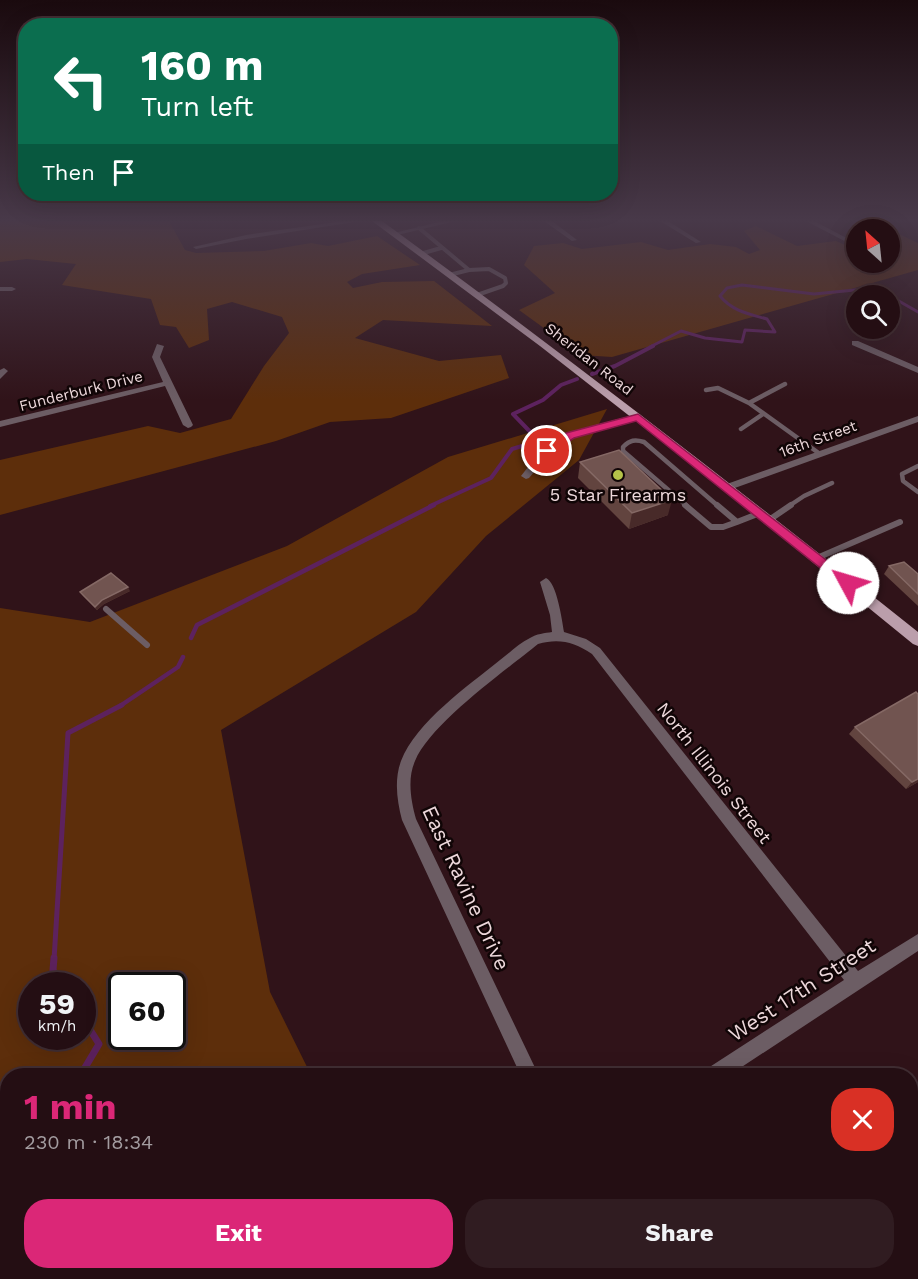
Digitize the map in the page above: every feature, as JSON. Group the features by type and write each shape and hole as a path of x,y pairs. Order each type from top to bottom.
{"main road":[{"name":"Sheridan Road","path":"457,281 638,417 915,634"}],"street":[{"path":"0,289 12,289"},
{"path":"855,344 918,370"},
{"path":"160,346 156,357 188,425"},
{"name":"Funderburk Drive","path":"0,424 168,383"},
{"path":"526,476 547,451 570,436 638,417"},
{"name":"16th Street","path":"728,487 918,419"},
{"path":"546,582 556,615 558,635"},
{"name":"East Ravine Drive","path":"526,1068 409,820 404,799 404,778 408,759 428,729 534,640 558,635"},
{"name":"North Illinois Street","path":"558,635 583,641 596,651 856,982"},
{"name":"West 17th Street","path":"723,1068 918,942"}],"lane":[{"path":"477,295 503,286 506,281"},
{"path":"749,403 785,384"},
{"path":"706,390 718,388 749,403 820,454"},
{"path":"741,429 763,414"},
{"path":"737,522 644,442 628,442 622,447 623,451 711,527 723,527 764,516 832,483"},
{"path":"918,466 902,474 903,481 918,492"},
{"path":"817,558 900,522"},
{"path":"106,609 147,645"}],"shaded area":[{"path":"65,281 349,281 347,282 353,288 382,282 434,281 492,326 383,320 355,338 439,361 501,355 509,378 391,418 330,422 276,441 0,515 0,460 148,426 180,433 231,419 264,366 289,333 282,317 232,302 207,309 209,340 189,348 176,327 160,325 151,299 62,285"},
{"path":"541,281 880,281 865,285 846,285 846,290 612,357 581,355 519,310 555,293"},
{"path":"607,409 579,460 486,536 416,612 221,730 270,992 308,1068 0,1068 0,608 90,622 287,546 448,457"}],"building":[{"path":"619,450 672,500 632,513 580,462"},
{"path":"904,562 918,574 918,594 889,566"},
{"path":"111,573 128,587 102,600 95,607 80,592"},
{"path":"916,692 918,694 918,779 912,782 855,727"}],"waterway":[{"path":"650,347 681,331 705,338 742,342 745,330 775,332 767,319 741,311 725,301 720,296 727,288 742,285 814,294 846,291"},
{"path":"900,302 918,312"},
{"path":"592,374 615,366 653,346"},
{"path":"430,506 491,478 512,449 539,441 513,414 543,400 561,385 577,379"},
{"path":"191,638 197,625 434,505"},
{"path":"120,706 178,667 183,657"},
{"path":"54,960 68,733 122,705"},
{"path":"54,958 54,972"},
{"path":"96,1039 99,1044 96,1049"},
{"path":"85,1068 95,1050"}],"place":[{"name":"5 Star Firearms","path":"618,475"}],"route":[{"path":"547,451 557,442 570,436 638,417 848,583"}]}
